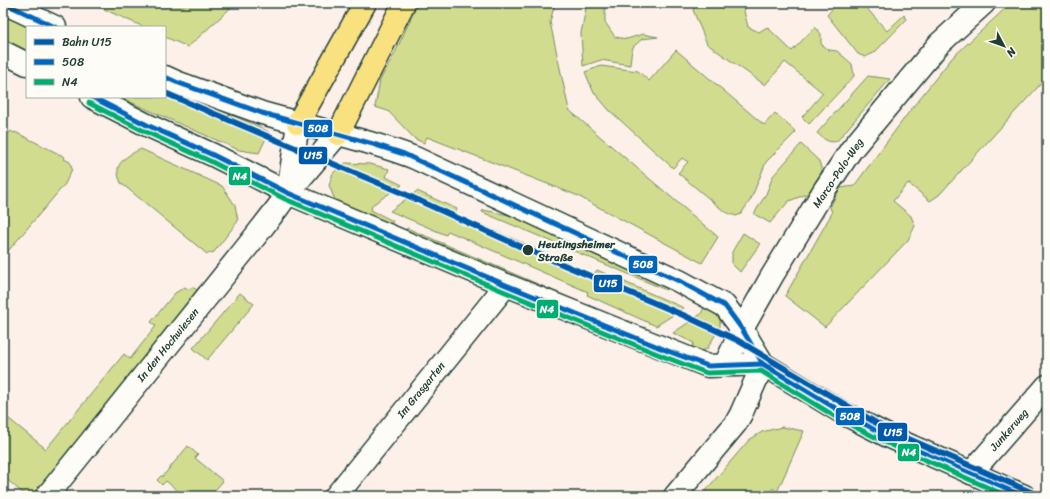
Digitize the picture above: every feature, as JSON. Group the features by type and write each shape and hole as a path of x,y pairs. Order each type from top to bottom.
{"highway":[{"path":"298,123 365,3"},
{"path":"338,134 404,3"}],"street":[{"path":"4,3 53,26"},
{"name":"Marco-Polo-Weg","path":"725,366 742,329 772,276 825,189 851,150 939,44 984,3"},
{"path":"3,52 26,64"},
{"path":"166,77 262,113 379,146 415,158 679,282 725,306 742,329 763,364 845,414 888,436 1024,496"},
{"path":"94,98 288,192 506,285 708,366 763,364"},
{"path":"288,192 298,123"},
{"name":"In den Hochwiesen","path":"47,496 222,278 279,206 288,192 338,134"},
{"name":"Im Grasgarten","path":"336,496 506,285"},
{"path":"675,496 736,423 763,364"},
{"name":"Junkerweg","path":"971,473 1047,386"}],"green space":[{"path":"90,3 236,3 188,47 166,37 166,26 142,26"},
{"path":"418,3 555,3 550,22 569,110 718,237 702,263 576,195 427,137 424,143 415,139 388,111 375,107 380,80 394,55"},
{"path":"587,3 610,3 605,8 605,22 615,37 627,39 643,34 658,37 642,39 633,47 630,65 601,60 583,66 581,33"},
{"path":"697,3 747,3 744,11 748,27 759,32 767,27 792,51 815,27 821,34 821,44 829,50 837,51 852,64 854,76 809,124 802,117 823,93 785,62 765,85 707,44 693,10"},
{"path":"838,3 862,3 887,31 904,15 906,20 874,53 865,57 858,54 827,15"},
{"path":"1011,3 1047,3 1047,77 939,195 930,201 908,183 893,201 911,216 915,226 908,240 825,327 785,296 832,213 830,207 840,188 854,186 912,108 952,58"},
{"path":"3,12 28,26 26,26 26,54 3,42"},
{"path":"676,50 764,125 775,113 796,132 766,162 751,199 741,214 736,216 725,212 678,173 688,162 682,158 673,168 609,110 593,91 585,72 601,66 638,71 649,81"},
{"path":"868,76 890,79 837,141 831,142 824,139 817,133"},
{"path":"166,88 269,132 259,153 239,150 121,98 166,98"},
{"path":"11,131 65,157 64,159 70,162 72,169 65,184 3,257 3,140"},
{"path":"801,144 819,161 822,171 807,194 789,201 770,223 754,214 766,194 773,176"},
{"path":"141,149 222,186 235,205 238,221 214,252 207,254 121,183 118,174 119,165 125,158"},
{"path":"345,163 370,164 389,169 386,177 402,185 372,205 371,210 393,221 388,229 346,208 334,198 329,185 333,173"},
{"path":"417,191 457,209 455,213 594,274 597,270 684,308 656,326 587,295 588,292 448,231 446,235 390,211"},
{"path":"483,210 525,218 668,286 666,290 482,212"},
{"path":"407,228 638,327 404,235"},
{"path":"743,233 760,244 740,272 732,264 732,252"},
{"path":"185,287 189,290 192,287 197,290 199,287 205,291 38,496 26,496 3,476 3,414 46,449 124,354 130,359 156,326 151,322 175,293"},
{"path":"240,293 254,304 207,360 193,348"},
{"path":"705,305 711,308 720,317 720,327 707,349 699,352 690,350 694,343 673,333 701,314"},
{"path":"782,427 804,431 777,492 773,488 767,496 701,496 749,440 762,432"},
{"path":"188,446 198,455 195,458 223,481 210,496 184,496 166,481 162,485 157,480 163,476"}],"rail line":[{"name":"U15","path":"166,93 400,192 526,249 683,315 737,340 888,430 1040,496"}],"transit line":[{"name":"508","path":"4,3 53,26"},
{"name":"508","path":"166,77 262,113 404,154 679,281 725,306 742,329 763,364 845,414 888,436 1024,496"},
{"name":"508","path":"94,98 288,193 506,285 668,351 708,366 763,364"},
{"name":"N4","path":"89,103 285,199 503,291 665,357 707,373 761,371 841,420 885,442 1007,496"}],"place":[{"name":"Heutingsheimer Straße","path":"528,250"}]}
